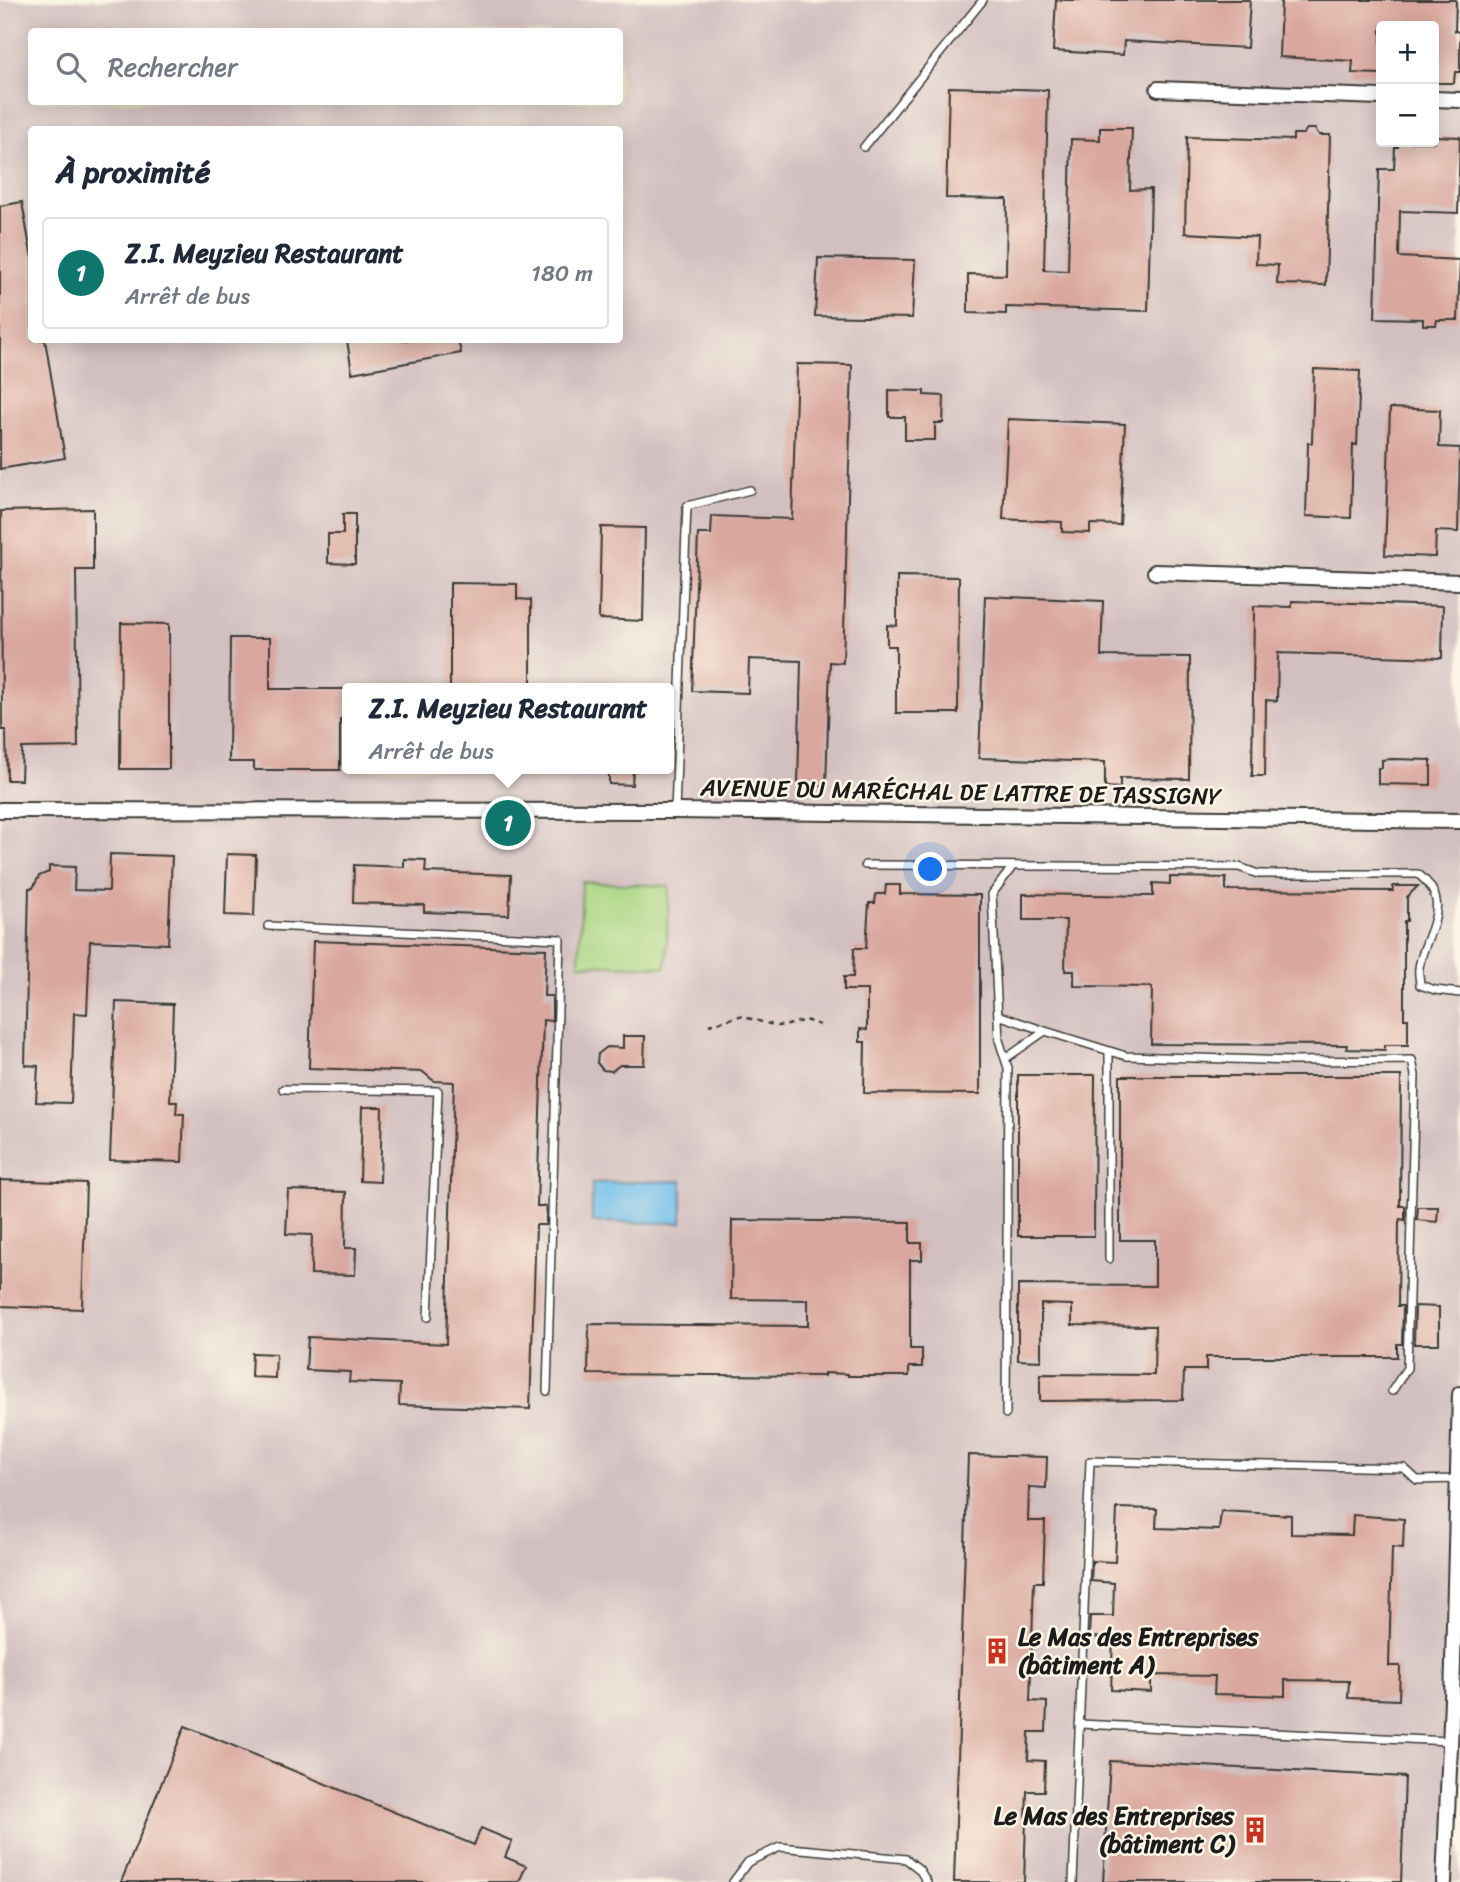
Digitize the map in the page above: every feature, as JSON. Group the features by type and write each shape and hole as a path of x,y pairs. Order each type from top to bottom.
{"street":[{"path":"1158,89 1376,97"},
{"path":"1439,99 1460,100"},
{"path":"1155,572 1460,582"},
{"name":"AVENUE DU MARÉCHAL DE LATTRE DE TASSIGNY","path":"0,810 675,811 1460,821"},
{"path":"1444,1882 1460,1394"}],"lane":[{"path":"864,147 983,0"},
{"path":"675,811 687,506 750,490"},
{"path":"865,865 1240,867 1258,874 1418,874 1429,882 1434,897 1436,920 1419,968 1420,985 1460,993"},
{"path":"1006,1413 1008,1068 999,1040 992,894 1013,866"},
{"path":"268,926 560,939 547,1391"},
{"path":"998,1015 1126,1056 1293,1061 1412,1060 1415,1075 1407,1368 1392,1391"},
{"path":"1005,1059 1045,1031"},
{"path":"1108,1259 1109,1051"},
{"path":"283,1089 438,1091 428,1317"},
{"path":"1073,1882 1090,1461 1405,1468 1417,1480 1458,1479"},
{"path":"1079,1724 1450,1741"},
{"path":"733,1882 748,1862 780,1847 906,1859 919,1869 927,1882"}],"path":[{"path":"709,1025 740,1016 777,1026 805,1020 823,1027"}],"shaded area":[{"path":"0,0 1460,0 1460,1882 0,1882"}],"green space":[{"path":"582,882 669,886 666,967 579,964"}],"water":[{"path":"682,1181 682,1223 592,1222 592,1183"}],"building":[{"path":"1056,0 1250,0 1247,48 1124,41 1123,55 1053,51"},
{"path":"1281,0 1456,0 1455,31 1460,32 1460,72 1455,72 1454,83 1439,83 1439,21 1376,21 1376,74 1352,73 1353,61 1279,57"},
{"path":"949,87 1048,90 1044,270 1068,271 1071,139 1100,140 1100,128 1132,128 1130,190 1151,189 1148,311 1006,307 1006,314 968,313 968,274 1006,275 1007,199 946,198"},
{"path":"1307,129 1315,129 1319,135 1330,135 1326,285 1277,284 1278,265 1256,264 1257,237 1185,233 1187,137 1293,140 1293,134 1303,134"},
{"path":"1439,136 1460,137 1458,213 1400,211 1399,257 1460,260 1458,320 1437,320 1436,325 1423,325 1423,319 1375,318 1379,169 1394,169 1395,147 1439,147"},
{"path":"22,202 28,236 28,343 46,343 65,458 0,469 0,206"},
{"path":"818,258 915,260 912,318 815,316"},
{"path":"347,343 459,343 461,353 352,373"},
{"path":"797,364 852,365 843,663 830,662 826,786 798,785 801,661 749,659 748,693 692,691 698,534 711,534 712,516 792,519"},
{"path":"1314,369 1360,371 1357,445 1353,444 1351,518 1306,516"},
{"path":"889,390 924,391 924,395 944,396 943,423 935,423 935,440 905,440 905,417 889,417"},
{"path":"1390,408 1440,410 1439,447 1460,448 1458,532 1436,531 1435,557 1385,555"},
{"path":"1008,419 1125,424 1120,525 1090,524 1090,533 1062,532 1062,522 1003,519"},
{"path":"93,509 93,570 76,570 78,747 22,748 21,780 7,780 6,730 2,730 1,511"},
{"path":"343,514 355,514 355,564 328,563 328,534 343,534"},
{"path":"601,527 645,528 643,621 599,619"},
{"path":"897,576 959,577 958,713 896,713 896,646 887,646 887,625 897,626"},
{"path":"450,583 517,584 517,599 531,600 531,683 450,683"},
{"path":"985,596 1103,601 1101,656 1190,657 1189,779 1120,778 1120,788 1105,787 1105,762 979,758"},
{"path":"1292,601 1443,606 1442,658 1278,653 1277,701 1266,700 1265,776 1252,776 1254,606 1292,607"},
{"path":"121,623 169,624 169,769 120,769"},
{"path":"230,638 270,638 270,689 342,689 340,770 254,770 254,762 229,762"},
{"path":"1382,760 1431,760 1431,785 1378,784 1378,768 1382,768"},
{"path":"609,774 633,774 632,785 609,784"},
{"path":"110,854 172,856 168,944 90,941 87,1014 74,1013 71,1103 36,1102 38,1066 25,1065 29,888 33,888 39,876 49,872 49,866 75,867 74,890 109,891"},
{"path":"227,854 256,855 254,916 225,915"},
{"path":"404,859 426,860 425,872 511,875 509,915 424,912 424,905 353,903 354,865 404,867"},
{"path":"1170,877 1226,878 1226,890 1393,891 1393,886 1418,886 1407,897 1407,921 1404,921 1404,1019 1408,1019 1408,1045 1385,1045 1385,1050 1346,1049 1347,1045 1151,1044 1152,987 1074,986 1074,971 1065,971 1066,920 1023,920 1023,894 1153,896 1153,883 1170,884"},
{"path":"886,885 900,885 900,894 980,895 980,1094 864,1093 865,1042 860,1042 860,1029 867,1030 867,990 844,990 844,977 853,977 854,948 866,948 869,903 875,903 876,894 885,894"},
{"path":"313,941 546,949 544,996 552,996 552,1021 543,1020 537,1206 546,1206 546,1225 536,1225 530,1409 399,1405 400,1384 349,1382 350,1372 306,1370 308,1337 446,1344 454,1082 434,1081 423,1072 309,1068"},
{"path":"116,1002 173,1004 170,1102 177,1102 176,1114 184,1114 182,1162 110,1160"},
{"path":"623,1036 645,1036 644,1065 620,1065 612,1071 603,1070 597,1063 598,1054 607,1047 623,1048"},
{"path":"1018,1075 1095,1075 1094,1236 1018,1236"},
{"path":"1120,1076 1401,1076 1400,1206 1405,1206 1405,1220 1400,1219 1399,1223 1398,1306 1403,1306 1402,1344 1397,1344 1397,1357 1206,1357 1206,1370 1184,1370 1183,1400 1040,1401 1040,1374 1154,1375 1155,1326 1072,1325 1072,1305 1041,1304 1041,1361 1018,1360 1018,1285 1155,1286 1155,1240 1120,1240"},
{"path":"362,1107 382,1107 380,1182 360,1181"},
{"path":"0,1180 86,1183 82,1309 0,1306"},
{"path":"288,1190 346,1192 345,1248 356,1248 355,1275 311,1274 312,1235 286,1234"},
{"path":"1418,1207 1438,1207 1437,1222 1417,1220"},
{"path":"732,1220 910,1222 910,1243 922,1243 922,1260 910,1260 910,1349 922,1349 922,1367 909,1367 909,1376 848,1376 824,1373 824,1376 588,1374 589,1324 808,1326 808,1300 731,1299"},
{"path":"1415,1306 1439,1307 1439,1344 1414,1344"},
{"path":"252,1353 276,1354 275,1378 251,1377"},
{"name":"Le Mas des Entreprises (bâtiment A)","path":"968,1455 1047,1457 1046,1488 1029,1487 1028,1521 1045,1521 1043,1582 1034,1582 1030,1701 1047,1702 1046,1732 1029,1732 1028,1760 1045,1761 1044,1791 1027,1791 1024,1882 954,1882"},
{"path":"1117,1508 1157,1509 1156,1528 1219,1530 1221,1511 1291,1515 1291,1534 1352,1535 1353,1515 1404,1519 1403,1548 1392,1547 1389,1666 1400,1666 1399,1700 1348,1698 1349,1681 1285,1680 1285,1696 1214,1694 1215,1676 1151,1675 1151,1692 1111,1690 1113,1638 1089,1637 1090,1616 1113,1616 1114,1583 1091,1581 1092,1561 1115,1562"},
{"path":"185,1726 474,1845 481,1828 512,1841 505,1857 526,1866 519,1882 121,1882"},
{"name":"Le Mas des Entreprises (bâtiment C)","path":"1110,1761 1405,1777 1401,1882 1103,1882"}],"place":[{"name":"Z.I. Meyzieu Restaurant","path":"508,823"},
{"name":"Le Mas des Entreprises (bâtiment A)","path":"997,1651"},
{"name":"Le Mas des Entreprises (bâtiment C)","path":"1255,1830"}]}
